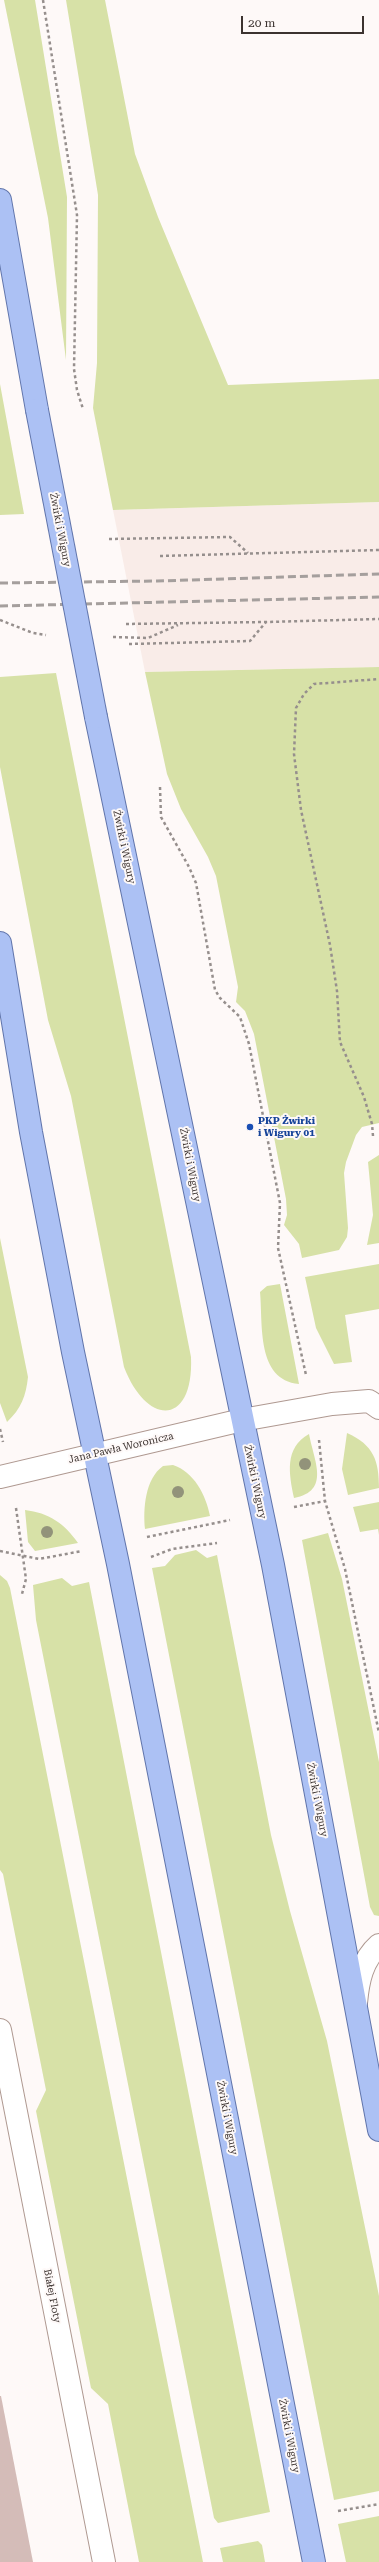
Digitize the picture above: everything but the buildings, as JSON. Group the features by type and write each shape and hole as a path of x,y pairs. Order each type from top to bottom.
{"main road":[{"name":"Żwirki i Wigury","path":"0,200 37,410 96,717 177,1095 242,1420 273,1565 379,2130"},
{"name":"Żwirki i Wigury","path":"0,943 32,1139 314,2562"}],"street":[{"name":"Jana Pawła Woronicza","path":"0,1477 242,1420 313,1407 369,1401 379,1408"},
{"path":"355,2008 358,1983 366,1960 379,1945"},
{"name":"Białej Floty","path":"0,2030 104,2562"}],"path":[{"path":"43,0 77,215 74,370 77,390 83,409"},
{"path":"109,539 230,537 249,553"},
{"path":"160,556 379,550"},
{"path":"126,624 154,623 178,625 379,619"},
{"path":"129,644 250,640 266,622"},
{"path":"373,1136 372,1124 364,1097 340,1042 337,991 330,945 301,810 294,754 296,708 304,694 314,684 379,679"},
{"path":"160,787 161,817 189,867 196,883 215,990 220,998 240,1017 249,1044 280,1203 278,1248 306,1377"},
{"path":"319,1437 325,1501 345,1569 379,1733"},
{"path":"292,1508 325,1501"},
{"path":"17,1510 26,1579 22,1594"},
{"path":"146,1538 212,1523"},
{"path":"149,1558 172,1549 217,1543"},
{"path":"0,1551 39,1558 86,1551"},
{"path":"336,2512 379,2504"}],"shaded area":[{"path":"379,502 379,667 145,672 113,510"}],"green space":[{"path":"4,0 35,0 67,197 66,360 48,218"},
{"path":"66,0 105,0 135,154 158,217 228,385 379,379 379,502 113,510 93,408 97,363 98,195"},
{"path":"0,384 24,514 0,515"},
{"path":"379,667 379,1123 362,1127 356,1135 346,1162 344,1173 348,1228 347,1237 339,1250 302,1258 299,1244 284,1225 287,1215 286,1199 254,1034 245,1011 236,1002 238,987 216,876 208,857 181,809 167,774 145,672"},
{"path":"56,673 191,1357 190,1380 185,1396 177,1406 167,1410 156,1408 145,1400 134,1387 124,1367 71,1096 48,1020 0,767 0,677"},
{"path":"379,1155 379,1243 367,1245 373,1215 368,1162"},
{"path":"0,1238 28,1377 22,1402 7,1422 0,1403"},
{"path":"379,1264 379,1309 345,1315 352,1362 334,1364 316,1328 305,1277"},
{"path":"280,1284 299,1384 285,1380 275,1372 269,1362 264,1348 260,1292 267,1286"},
{"path":"347,1433 363,1443 373,1455 378,1470 379,1488 348,1495 342,1469"},
{"path":"309,1434 316,1464 316,1482 313,1489 294,1498 290,1462 295,1447"},
{"path":"173,1465 187,1473 198,1485 202,1492 210,1516 145,1529 144,1513 146,1495 152,1479 163,1466"},
{"path":"379,1502 379,1535 378,1529 360,1532 353,1507"},
{"path":"25,1510 34,1511 49,1516 67,1530 78,1543 35,1551 28,1542"},
{"path":"328,1533 342,1579 379,1762 379,1916 374,1915 370,1907 302,1540"},
{"path":"196,1550 207,1558 217,1555 271,1835 290,1911 327,2041 379,2296 379,2491 334,2500 152,1568 165,1566 175,1555"},
{"path":"0,1575 7,1581 10,1588 203,2562 139,2562 108,2404 91,2388 36,2111 46,2090 3,1874 0,1870"},
{"path":"62,1578 72,1586 89,1582 270,2512 218,2523 214,2518 36,1620 33,1585"},
{"path":"379,2516 379,2562 346,2562 338,2524"},
{"path":"258,2541 262,2545 265,2562 223,2562 220,2548"}],"railway":[{"path":"0,583 157,581 379,574"},
{"path":"0,606 379,597"}],"place":[{"name":"PKP Żwirki i Wigury 01","path":"250,1127"}]}
